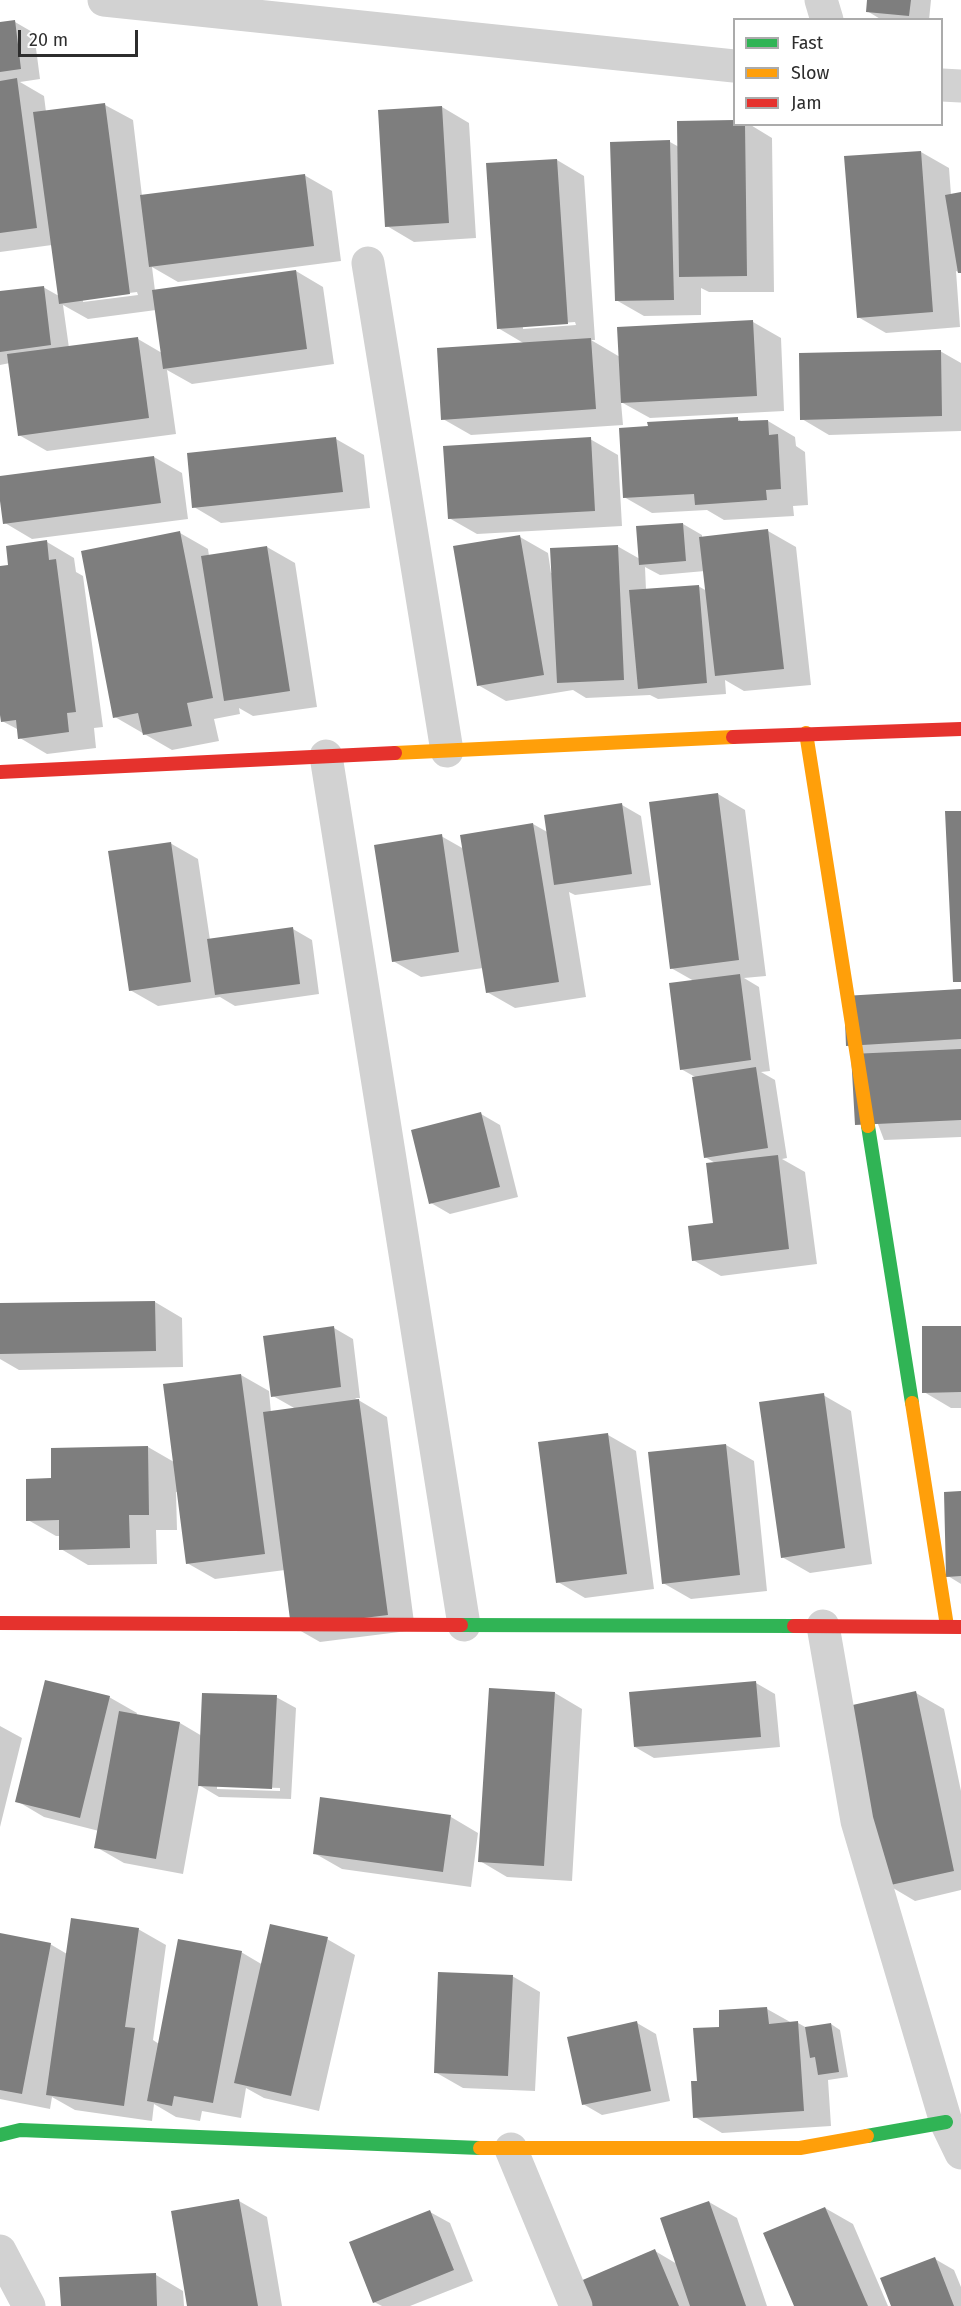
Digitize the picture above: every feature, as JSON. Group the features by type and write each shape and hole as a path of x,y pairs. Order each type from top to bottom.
{"street":[{"path":"821,0 826,18"},
{"path":"121,1 733,66"},
{"path":"943,85 961,86"},
{"path":"368,263 447,751"},
{"path":"0,772 806,733 961,729"},
{"path":"0,1623 954,1626 806,733"},
{"path":"326,756 464,1624"},
{"path":"823,1626 857,1821 946,2122 961,2153"},
{"path":"0,2134 20,2130 511,2149 800,2148 946,2122"},
{"path":"511,2149 576,2306"},
{"path":"0,2252 29,2306"}],"building":[{"path":"867,0 911,0 909,16 866,12"},
{"path":"15,20 21,69 0,72 0,22"},
{"path":"17,78 37,228 0,233 0,81"},
{"path":"105,103 130,294 59,304 33,112"},
{"path":"442,106 449,223 385,227 378,110"},
{"path":"733,120 733,126 745,126 747,276 679,277 677,121"},
{"path":"670,140 674,300 615,301 610,142"},
{"path":"921,151 933,312 857,318 844,156"},
{"path":"557,159 568,324 497,329 486,163"},
{"path":"305,174 314,246 149,267 140,195"},
{"path":"961,192 961,273 958,273 945,195"},
{"path":"296,270 307,349 163,369 152,290"},
{"path":"44,286 51,345 0,352 0,291"},
{"path":"753,320 757,396 621,403 617,327"},
{"path":"138,337 149,418 18,436 7,354"},
{"path":"591,338 596,409 441,420 437,348"},
{"path":"941,350 942,416 800,420 799,353"},
{"path":"738,417 738,421 768,420 769,435 778,434 781,489 766,490 767,500 695,505 694,494 623,498 619,428 648,426 647,422"},
{"path":"336,437 343,492 192,508 187,453"},
{"path":"591,437 595,511 448,519 443,446"},
{"path":"154,456 161,503 3,524 0,476"},
{"path":"683,523 686,561 639,565 636,526"},
{"path":"768,529 784,669 715,676 699,537"},
{"path":"180,531 213,698 187,703 192,726 143,735 138,713 113,718 81,551"},
{"path":"520,535 544,675 477,686 453,546"},
{"path":"47,540 49,560 56,559 76,712 67,713 69,732 18,739 16,720 1,722 0,715 0,566 8,565 6,546"},
{"path":"618,545 624,680 557,683 550,548"},
{"path":"267,546 290,691 224,701 201,556"},
{"path":"699,585 707,683 638,689 629,590"},
{"path":"718,793 739,960 670,969 649,802"},
{"path":"622,803 632,874 554,885 544,815"},
{"path":"945,811 961,811 961,982 953,982"},
{"path":"533,823 559,982 486,993 460,835"},
{"path":"442,834 459,952 392,962 374,845"},
{"path":"171,842 191,982 129,991 108,851"},
{"path":"293,927 300,984 215,995 207,939"},
{"path":"740,974 751,1060 680,1070 669,983"},
{"path":"961,989 961,1039 846,1046 844,996"},
{"path":"961,1049 961,1120 855,1125 851,1054"},
{"path":"756,1067 768,1148 704,1158 692,1077"},
{"path":"481,1112 500,1187 429,1204 411,1130"},
{"path":"778,1155 789,1249 692,1261 688,1226 713,1223 706,1163"},
{"path":"155,1301 156,1351 0,1354 0,1303"},
{"path":"334,1326 341,1387 271,1397 263,1336"},
{"path":"922,1326 961,1326 961,1392 922,1393"},
{"path":"241,1374 265,1554 186,1564 163,1384"},
{"path":"824,1393 845,1548 781,1558 759,1402"},
{"path":"359,1399 388,1615 291,1627 263,1412"},
{"path":"608,1433 627,1574 556,1583 538,1442"},
{"path":"726,1444 740,1575 662,1584 648,1452"},
{"path":"148,1446 149,1515 129,1515 130,1548 59,1550 59,1520 26,1521 26,1479 51,1478 51,1448"},
{"path":"961,1491 961,1576 946,1577 944,1492"},
{"path":"45,1680 110,1696 80,1818 15,1802"},
{"path":"756,1681 761,1737 634,1747 629,1692"},
{"path":"489,1688 555,1692 544,1866 478,1862"},
{"path":"916,1691 954,1871 886,1886 848,1706"},
{"path":"202,1693 277,1695 272,1789 198,1786"},
{"path":"119,1711 180,1722 156,1859 94,1848"},
{"path":"320,1797 451,1815 443,1872 313,1854"},
{"path":"71,1918 139,1928 125,2027 135,2028 124,2106 46,2095"},
{"path":"270,1924 328,1937 291,2096 234,2083"},
{"path":"0,1933 51,1943 22,2094 0,2090"},
{"path":"178,1939 242,1951 213,2103 174,2096 172,2106 147,2101"},
{"path":"438,1972 513,1975 508,2076 434,2073"},
{"path":"767,2007 769,2024 798,2021 804,2111 693,2118 691,2081 697,2081 693,2028 719,2027 719,2010"},
{"path":"637,2021 651,2091 582,2105 567,2037"},
{"path":"831,2023 839,2072 818,2075 815,2057 810,2058 805,2027"},
{"path":"239,2199 258,2306 187,2306 171,2211"},
{"path":"709,2201 746,2306 690,2306 660,2218"},
{"path":"825,2207 868,2306 794,2306 763,2233"},
{"path":"430,2210 454,2270 373,2303 349,2242"},
{"path":"655,2249 679,2306 588,2306 578,2282"},
{"path":"935,2257 954,2306 891,2306 880,2278"},
{"path":"156,2273 157,2306 61,2306 59,2277"}],"traffic: fast":[{"path":"868,1126 912,1403"},
{"path":"461,1625 794,1626"},
{"path":"867,2136 946,2122"},
{"path":"0,2135 20,2130 480,2148"}],"traffic: slow":[{"path":"806,733 868,1126"},
{"path":"395,753 733,737"},
{"path":"912,1403 947,1626"},
{"path":"480,2148 800,2148 867,2136"}],"traffic: jam":[{"path":"733,737 961,729"},
{"path":"0,772 395,753"},
{"path":"0,1623 461,1625"},
{"path":"794,1626 961,1627"}]}
